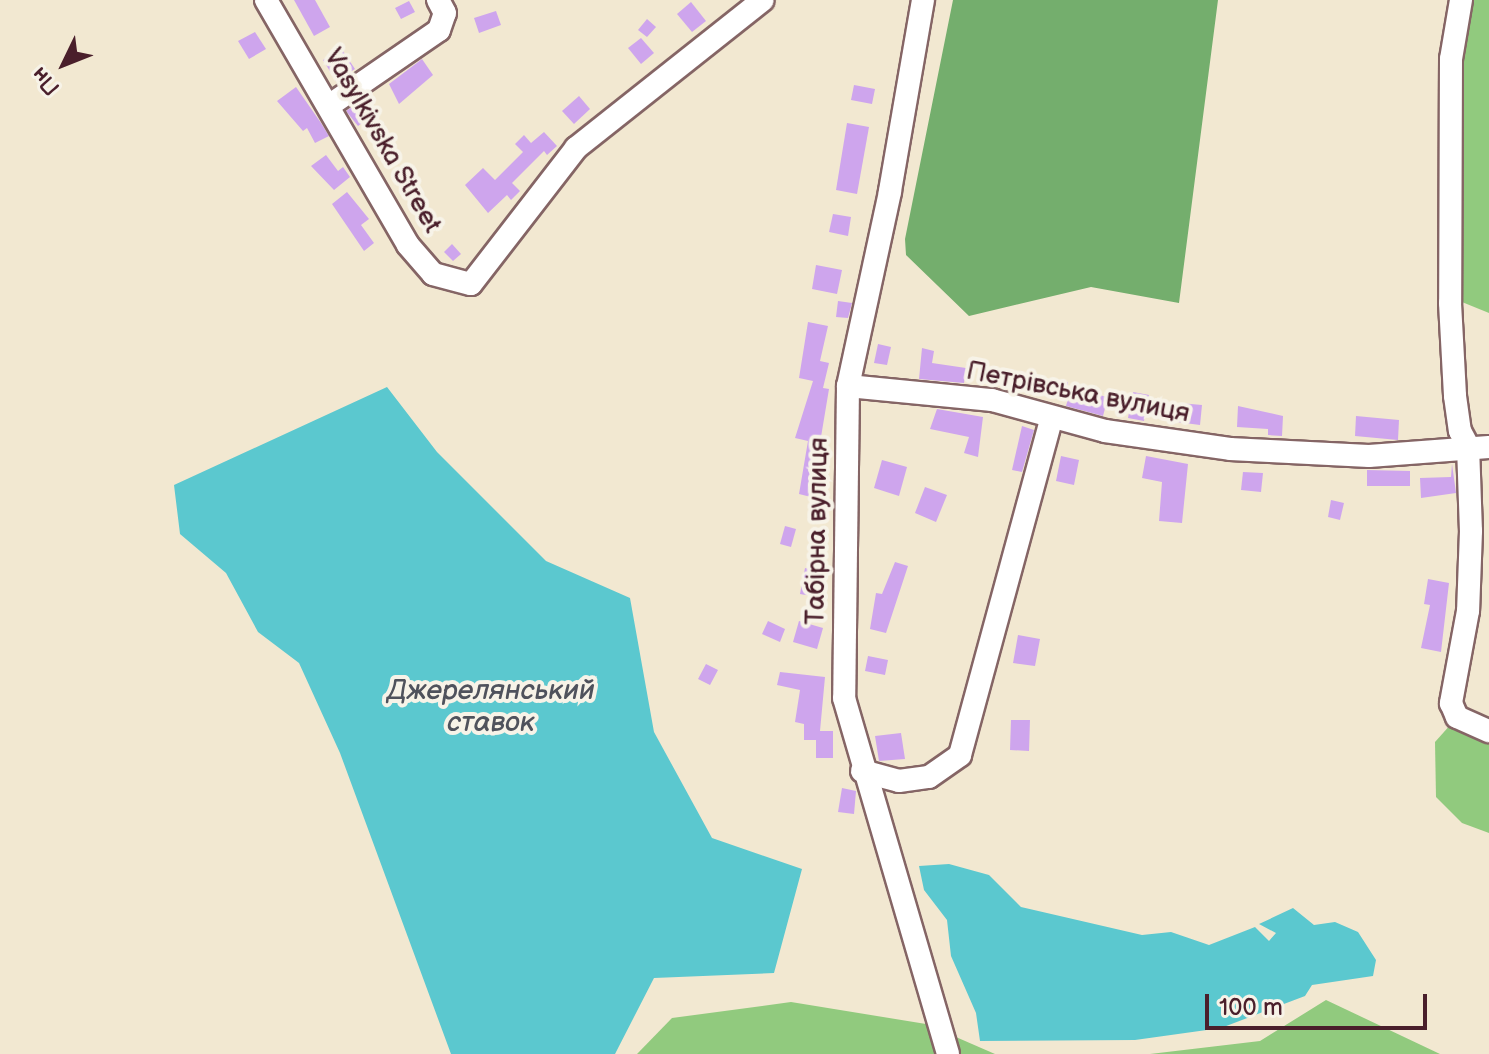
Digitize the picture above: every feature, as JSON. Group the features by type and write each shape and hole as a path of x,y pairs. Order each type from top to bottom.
{"street":[{"name":"Vasylkivska Street","path":"266,0 330,105 408,245 433,274 471,284 576,148 763,0"},
{"path":"330,105 439,30 445,13 438,0"},
{"name":"Табірна вулиця","path":"923,0 890,192 848,386 844,698 862,771 948,1054"},
{"path":"1461,0 1451,59 1450,303 1457,407 1478,446 1468,611 1451,703 1457,717 1489,731"},
{"name":"Петрівська вулиця","path":"848,386 992,400 1105,431 1230,449 1369,456 1478,446"},
{"path":"862,771 899,781 929,777 960,755 1052,417"}],"green space":[{"path":"953,0 1218,0 1179,303 1091,287 969,316 906,255 905,239"},
{"path":"1470,0 1489,0 1489,313 1457,300 1460,61"},
{"path":"1452,723 1489,735 1489,833 1462,823 1436,797 1435,742"},
{"path":"1326,1000 1440,1054 1150,1054 1260,1041"},
{"path":"791,1002 926,1024 995,1054 637,1054 672,1018"}],"water":[{"name":"Джерелянський ставок","path":"387,387 437,452 546,561 630,598 654,732 712,838 802,869 774,973 654,978 615,1054 451,1054 340,753 299,663 258,632 226,573 180,534 174,485"},
{"path":"949,864 989,875 1021,907 1142,935 1171,932 1209,945 1255,927 1269,941 1276,933 1259,924 1293,908 1314,925 1335,922 1358,932 1376,960 1373,976 1312,985 1305,996 1221,1028 1135,1040 980,1041 976,1013 951,956 947,920 924,890 919,866"}],"building":[{"path":"294,0 315,0 330,27 314,36"},
{"path":"409,1 415,12 401,19 395,8"},
{"path":"691,2 706,21 692,32 677,14"},
{"path":"496,11 501,25 479,33 474,18"},
{"path":"647,19 656,27 647,37 638,30"},
{"path":"255,32 266,49 249,59 238,41"},
{"path":"641,38 654,53 641,64 628,48"},
{"path":"341,48 355,69 336,81 323,60"},
{"path":"422,59 433,75 399,104 389,84"},
{"path":"854,85 875,89 872,104 851,100"},
{"path":"296,87 329,136 315,143 307,128 303,131 277,101"},
{"path":"579,96 590,109 574,124 562,111"},
{"path":"362,100 374,114 358,126 346,111"},
{"path":"847,123 869,127 857,194 836,190"},
{"path":"544,132 557,146 547,155 544,151 512,183 520,191 511,200 507,195 488,213 465,185 483,168 495,180 523,152 515,144 524,135 531,143"},
{"path":"326,155 338,171 343,167 350,177 334,190 311,166"},
{"path":"347,192 369,219 361,225 374,243 364,251 332,204"},
{"path":"833,214 851,217 848,236 829,232"},
{"path":"452,244 461,254 453,261 444,252"},
{"path":"816,265 842,270 837,294 812,289"},
{"path":"838,301 852,303 848,318 836,317"},
{"path":"808,322 828,326 820,361 829,363 823,388 829,389 811,497 799,494 808,441 795,438 813,381 799,378"},
{"path":"878,344 891,347 887,365 874,363"},
{"path":"922,348 934,351 932,363 966,368 964,383 919,379"},
{"path":"1047,380 1068,382 1067,394 1046,392"},
{"path":"1071,389 1108,397 1103,416 1066,406"},
{"path":"1133,392 1149,395 1144,421 1128,418"},
{"path":"1180,403 1202,405 1200,425 1177,422"},
{"path":"1238,406 1283,416 1282,436 1268,435 1268,429 1237,427"},
{"path":"937,409 983,417 978,457 964,453 969,437 930,429"},
{"path":"1356,416 1399,420 1398,440 1355,436"},
{"path":"1022,426 1034,430 1022,472 1012,470"},
{"path":"1061,456 1079,460 1074,485 1056,481"},
{"path":"1146,456 1188,464 1182,523 1159,521 1162,482 1142,478"},
{"path":"882,460 907,467 899,496 874,488"},
{"path":"1452,464 1456,493 1421,498 1420,478 1451,477"},
{"path":"1367,470 1410,471 1410,486 1367,486"},
{"path":"1243,472 1263,473 1261,492 1241,490"},
{"path":"925,487 947,495 936,522 915,513"},
{"path":"1331,500 1344,503 1340,520 1328,517"},
{"path":"785,526 796,529 791,547 780,544"},
{"path":"895,562 908,566 886,633 870,629 876,593 882,594"},
{"path":"805,568 822,572 817,597 800,594"},
{"path":"1428,579 1449,583 1441,652 1421,648 1430,605 1424,604"},
{"path":"768,621 785,629 780,642 762,634"},
{"path":"799,621 823,628 817,649 793,642"},
{"path":"1018,635 1040,639 1035,666 1013,663"},
{"path":"868,656 888,660 885,675 865,671"},
{"path":"706,664 718,670 710,685 698,679"},
{"path":"780,672 825,677 820,731 833,731 833,758 816,758 816,740 804,740 804,724 795,722 800,690 777,685"},
{"path":"1011,720 1030,720 1029,751 1010,750"},
{"path":"901,733 905,759 879,761 875,736"},
{"path":"842,788 856,791 854,814 838,812"}]}
